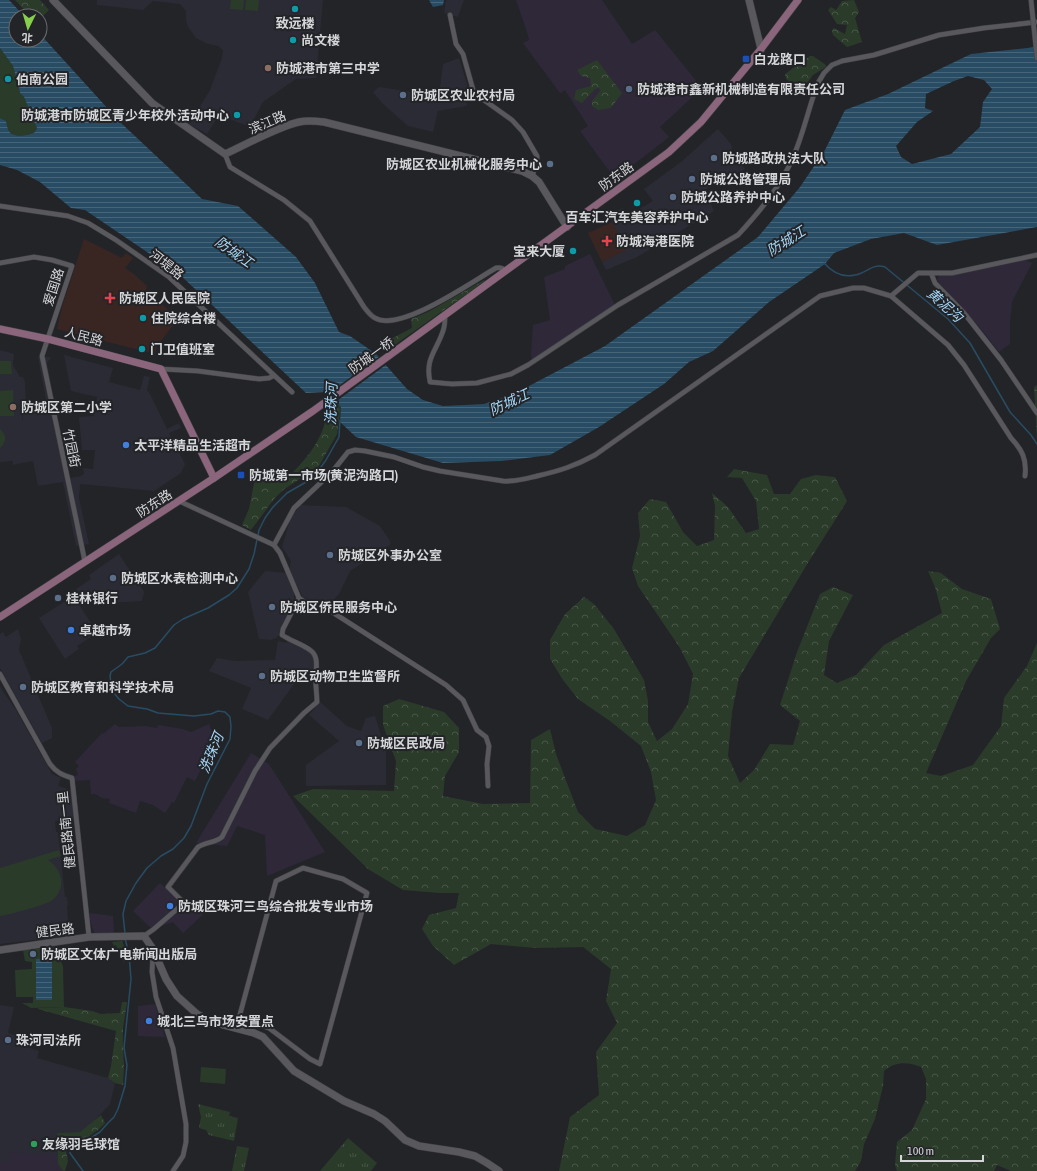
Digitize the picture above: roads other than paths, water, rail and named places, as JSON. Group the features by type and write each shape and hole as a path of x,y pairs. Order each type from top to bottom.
{"main road":[{"name":"防东路","path":"416,337 669,152 700,122 761,49 798,0"},
{"name":"人民路","path":"0,329 48,339 161,369"},
{"name":"防城一桥","path":"320,406 416,337"},
{"path":"161,369 214,478"},
{"name":"防东路","path":"0,617 214,478 320,406"}],"street":[{"path":"53,0 152,103 225,154 230,167 284,200 310,221 364,308 375,319 384,321 408,316 425,310 496,268 500,267 506,271"},
{"path":"749,0 761,49"},
{"path":"1031,0 1035,21 1037,58"},
{"path":"450,15 456,44 463,54 474,93 512,120 523,132 537,156 537,163 532,176"},
{"path":"445,315 443,330 430,358 428,367 430,382 452,384 477,383 511,374 528,365 618,305 738,234 753,219 786,173 795,154 818,82 832,65 842,61 885,52 939,35 1035,21"},
{"name":"滨江路","path":"225,154 288,125 300,122 324,122 511,168 532,176 543,188 567,227"},
{"name":"河堤路","path":"0,206 68,216 88,223 116,240 169,277 273,376 292,392"},
{"path":"891,296 918,273 952,272 1037,256"},
{"name":"爱国路","path":"0,263 34,257 52,260 72,266 48,339"},
{"path":"931,273 935,283 964,313 1001,360 1037,413"},
{"path":"274,545 294,508 332,472 348,452 355,450 365,451 423,467 503,482 513,482 563,470 595,455 820,296 853,288 864,288 891,296 948,345 964,365 1011,438 1022,451 1026,462 1025,476"},
{"name":"竹园街","path":"48,339 42,356 85,562"},
{"name":"人民路","path":"161,369 198,371 259,379 273,376"},
{"path":"179,501 274,545 280,552 299,598 305,602 329,610 446,685 463,700 477,730 486,737 489,746 487,764 488,786"},
{"path":"299,598 283,629 282,635 315,654 317,666 315,677 317,702 304,713 270,748 255,771 222,837 217,842 203,844 198,847 168,887 184,903 144,936 153,949 166,979 177,996 197,1014 212,1022 254,1033 263,1037 294,1071 344,1101 385,1120 405,1140 419,1146 475,1156 499,1171"},
{"name":"健民路南一里","path":"0,674 50,764 62,775 72,778 89,937"},
{"path":"236,1028 276,881 303,868 343,879 367,893 320,1064 310,1059 269,1028 239,1018"},
{"name":"健民路","path":"0,950 89,937 144,936"},
{"path":"153,949 152,972 156,997 173,1048 186,1124 186,1142 183,1156 173,1171"}],"water":[{"name":"防城江","path":"0,0 9,0 16,8 8,8 8,48 48,48 48,43 120,122 202,199 238,206 296,257 315,283 339,332 350,336 376,354 407,389 423,400 443,406 484,404 505,397 605,346 758,237 800,187 825,150 845,110 888,94 971,54 1037,47 1037,227 937,245 904,233 871,239 834,253 825,264 769,302 713,351 689,362 664,384 599,427 550,455 501,461 443,463 356,437 340,422 341,407 325,392 306,393 178,273 85,210 71,208 40,182 17,170 0,165 0,118 6,121 9,131 14,135 29,135 35,132 37,128 24,97 20,93 13,66 0,48","holes":["968,76 984,80 992,89 983,102 980,127 951,154 912,164 901,157 896,146 917,122 933,111 925,108 926,94"]},
{"path":"429,0 444,0 443,5 433,7"},
{"path":"36,959 52,959 52,1000 36,1000"}],"waterway":[{"name":"黄泥沟","path":"824,263 834,272 846,276 859,274 877,266 885,267 948,319 970,343 1010,412 1031,435 1037,444"},
{"name":"洗珠河","path":"125,934 123,914 126,901 136,883 147,868 161,856 173,849 184,838 191,826 207,784 230,739 231,727 230,717 225,712 218,711 211,714 194,716 158,713 147,709 128,706 112,691 110,676 111,672 122,664 128,657 145,653 155,648 174,625 183,619 208,608 229,595 237,588 249,569 259,530 265,518 273,507 287,493 313,478 326,460 339,437 340,420"},
{"name":"洗珠河","path":"83,1171 70,1153 69,1146 73,1140 89,1139 100,1132 114,1117 125,1086 127,1065 124,1048 131,979 129,955 125,938"}],"place":[{"name":"致远楼","path":"295,9"},
{"name":"尚文楼","path":"293,40"},
{"name":"白龙路口","path":"746,59"},
{"name":"防城港市第三中学","path":"268,68"},
{"name":"伯南公园","path":"8,79"},
{"name":"防城港市鑫新机械制造有限责任公司","path":"629,89"},
{"name":"防城区农业农村局","path":"403,95"},
{"name":"防城港市防城区青少年校外活动中心","path":"237,115"},
{"name":"防城路政执法大队","path":"714,158"},
{"name":"防城区农业机械化服务中心","path":"550,164"},
{"name":"防城公路管理局","path":"692,179"},
{"name":"防城公路养护中心","path":"673,197"},
{"name":"百车汇汽车美容养护中心","path":"637,203"},
{"name":"防城海港医院","path":"607,241"},
{"name":"宝来大厦","path":"573,251"},
{"name":"防城区人民医院","path":"110,298"},
{"name":"住院综合楼","path":"143,318"},
{"name":"门卫值班室","path":"142,349"},
{"name":"防城区第二小学","path":"13,407"},
{"name":"太平洋精品生活超市","path":"126,445"},
{"name":"防城第一市场(黄泥沟路口)","path":"241,475"},
{"name":"防城区外事办公室","path":"330,555"},
{"name":"防城区水表检测中心","path":"113,578"},
{"name":"桂林银行","path":"58,598"},
{"name":"防城区侨民服务中心","path":"272,607"},
{"name":"卓越市场","path":"71,630"},
{"name":"防城区动物卫生监督所","path":"262,676"},
{"name":"防城区教育和科学技术局","path":"23,687"},
{"name":"防城区民政局","path":"359,743"},
{"name":"防城区珠河三鸟综合批发专业市场","path":"170,906"},
{"name":"防城区文体广电新闻出版局","path":"33,954"},
{"name":"城北三鸟市场安置点","path":"149,1021"},
{"name":"珠河司法所","path":"8,1040"},
{"name":"友缘羽毛球馆","path":"34,1144"}]}
